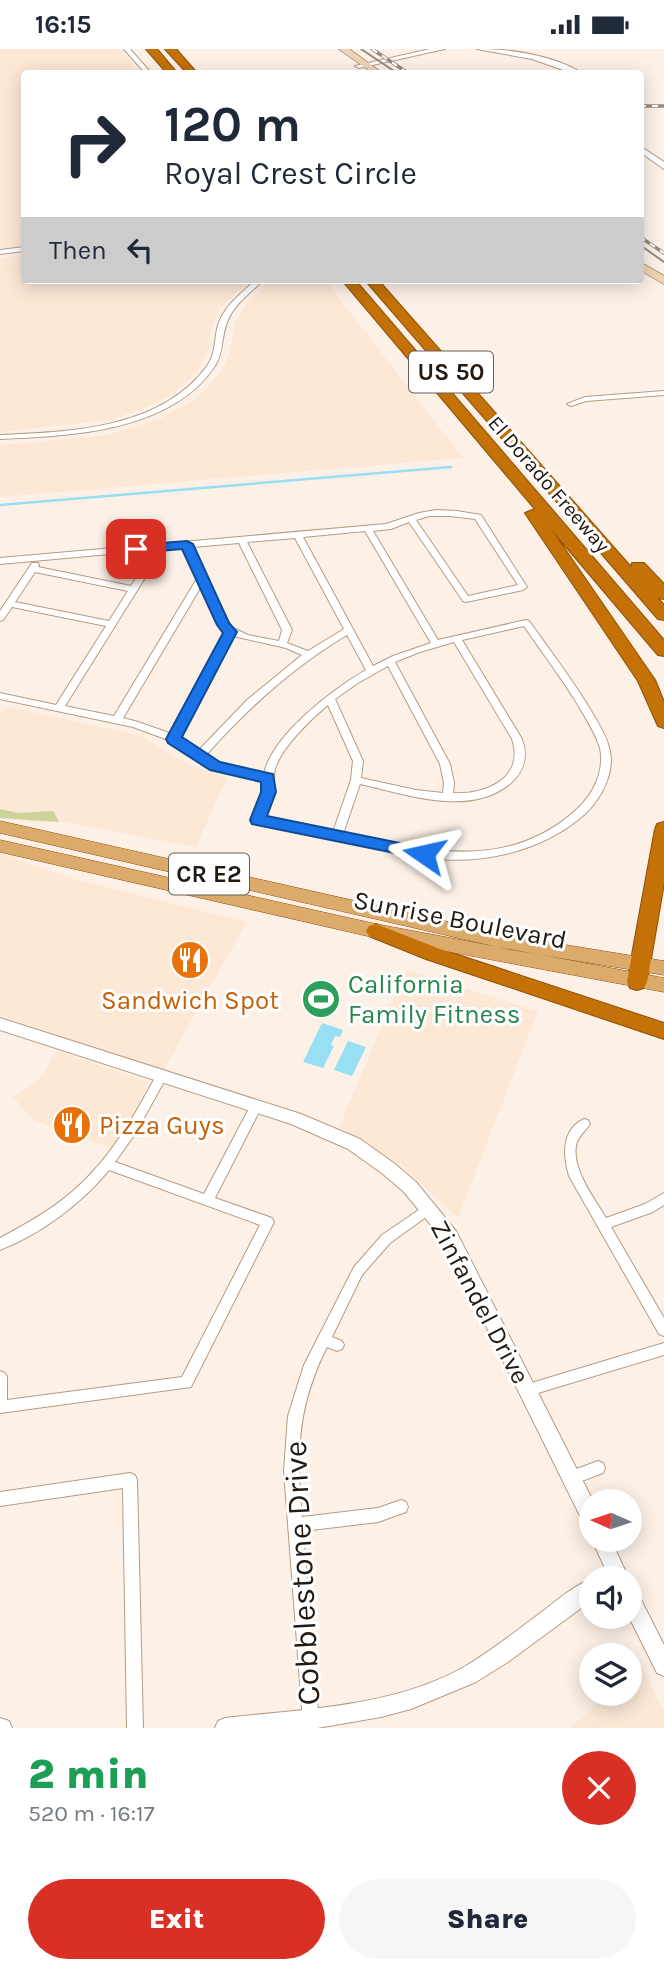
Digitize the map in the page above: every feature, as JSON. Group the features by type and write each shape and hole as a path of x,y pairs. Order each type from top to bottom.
{"highway":[{"path":"150,49 169,70"},
{"path":"170,49 189,70"},
{"name":"El Dorado Freeway","path":"351,284 664,651"},
{"name":"El Dorado Freeway","path":"374,284 664,615"},
{"path":"523,488 534,515 646,680 664,722"},
{"path":"556,490 582,507 664,594"},
{"path":"638,974 664,829"},
{"path":"376,931 433,954 664,1031"}],"main road":[{"path":"335,49 364,68"},
{"path":"343,49 364,68"},
{"path":"644,268 664,281"},
{"name":"Sunrise Boulevard","path":"0,827 511,943 638,974 664,985"},
{"name":"Sunrise Boulevard","path":"0,846 376,931 638,974 664,968"}],"street":[{"path":"127,49 145,70"},
{"path":"364,68 441,49"},
{"path":"481,49 533,57 570,70"},
{"path":"644,151 664,166"},
{"path":"0,252 21,249"},
{"path":"0,437 96,428 144,414 173,400 193,387 208,371 218,353 223,323 230,309 255,284"},
{"path":"571,404 585,399 664,393"},
{"path":"0,561 368,529 395,526 421,515 450,512 478,517 523,587 466,599 412,520"},
{"path":"368,529 436,645"},
{"path":"298,535 371,671"},
{"path":"242,540 287,630 282,643"},
{"path":"186,545 223,625 230,632 294,646 307,654"},
{"path":"59,708 160,547"},
{"path":"0,618 41,557"},
{"path":"32,569 133,589"},
{"path":"117,720 202,577"},
{"path":"10,604 112,624"},
{"path":"526,623 602,740 605,766 597,791 585,807 558,830 533,842 492,853 460,856 424,854 258,820 269,792 270,766 287,742 330,699 390,661 436,645 526,623"},
{"path":"199,756 257,693 307,654 349,630"},
{"path":"174,739 230,632"},
{"path":"356,780 448,797 482,794 504,784 516,770 521,753 517,739 457,639"},
{"path":"390,661 445,764 449,783 448,797"},
{"path":"1,697 117,720 174,739 216,766 268,778"},
{"path":"330,699 358,761 356,780 337,836"},
{"name":"Zinfandel Drive","path":"0,1024 295,1119 354,1144 389,1168 429,1208 450,1236 579,1492"},
{"path":"0,1244 55,1213 108,1165 136,1125 162,1075"},
{"path":"207,1200 256,1106"},
{"path":"583,1124 570,1141 570,1160 575,1175 664,1330"},
{"path":"0,1377 1,1407 186,1383 268,1222 108,1165"},
{"path":"603,1225 649,1208 664,1198"},
{"name":"Cobblestone Drive","path":"311,1723 291,1471 295,1416 310,1365 347,1289 372,1254 402,1226 429,1208"},
{"path":"323,1339 337,1345"},
{"path":"528,1390 664,1349"},
{"path":"572,1478 598,1468"},
{"path":"0,1499 130,1480 135,1728"},
{"path":"295,1525 378,1515 401,1507"},
{"path":"225,1728 311,1723 391,1705 447,1686 494,1660 554,1612 579,1596"},
{"path":"642,1622 664,1666"}],"shaded area":[{"path":"0,49 120,49 138,70 21,70 21,246 0,248"},
{"path":"21,255 21,284 245,284 220,309 211,330 209,349 198,371 173,394 111,420 0,432 0,258"},
{"path":"267,284 328,284 463,458 0,497 0,445 108,435 161,418 196,399 221,372 229,354 235,323 243,308"},
{"path":"9,707 139,735 186,763 227,778 196,847 64,822 28,822 0,817 0,712"},
{"path":"0,853 74,879 247,922 163,1071 0,1015"},
{"path":"406,970 538,1011 458,1218 402,1166 339,1127"},
{"path":"56,1050 149,1083 113,1149 33,1120 13,1097 42,1077"},
{"path":"642,1667 664,1712 664,1728 570,1728 595,1706 642,1706"}],"green space":[{"path":"0,809 18,813 51,811 59,822 0,818"}],"water":[{"path":"322,1023 343,1030 340,1037 335,1036 331,1045 334,1046 323,1068 303,1062"},
{"path":"348,1041 366,1047 352,1076 334,1070"}],"waterway":[{"path":"0,505 451,467"}],"tram line":[{"path":"361,49 392,70"},
{"path":"644,248 664,262"}],"railway":[{"path":"372,49 404,70"},
{"path":"644,106 664,106"},
{"path":"644,240 664,253"}],"place":[{"name":"Sandwich Spot","path":"190,960"},
{"name":"California Family Fitness","path":"321,999"},
{"name":"Pizza Guys","path":"72,1125"}],"route":[{"path":"136,549 187,544 223,625 230,632 174,739 216,766 268,778 269,792 258,820 424,854"}]}
